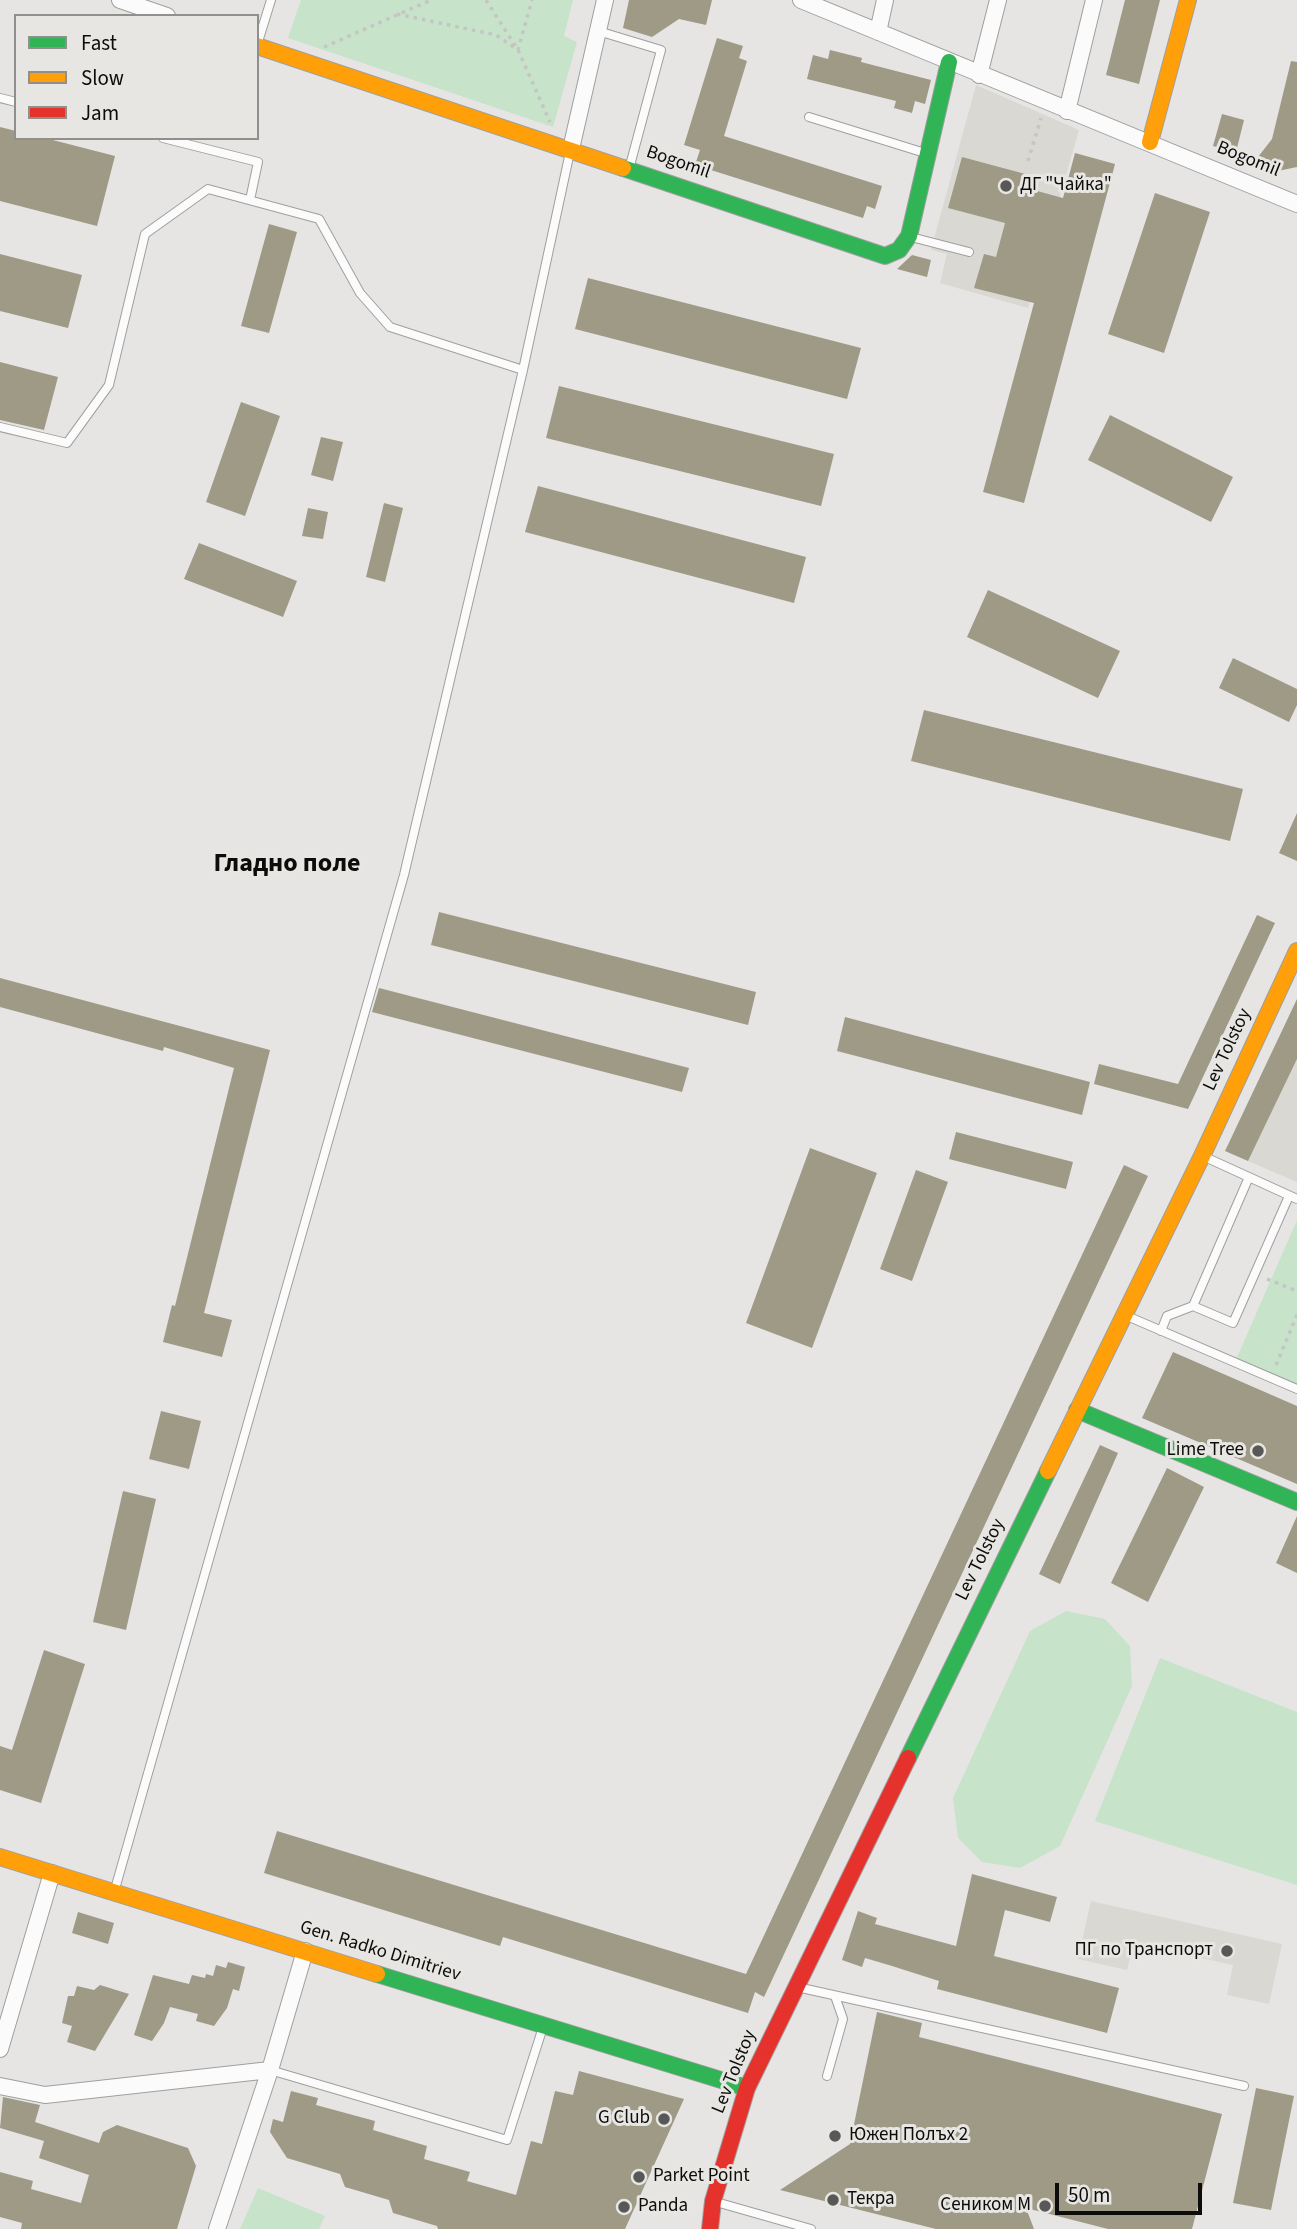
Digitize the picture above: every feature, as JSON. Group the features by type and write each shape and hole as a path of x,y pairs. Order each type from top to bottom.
{"street":[{"path":"120,0 161,14"},
{"path":"570,149 604,0"},
{"name":"Bogomil","path":"801,0 1297,204"},
{"path":"878,32 885,0"},
{"path":"979,75 998,0"},
{"path":"1067,111 1094,0"},
{"path":"1150,142 1188,0"},
{"name":"Bogomil","path":"259,46 885,256 899,250 909,236"},
{"path":"909,236 949,62"},
{"name":"Lev Tolstoy","path":"715,2197 747,2088 794,1987 1202,1156 1297,951"},
{"path":"1077,1410 1297,1502"},
{"name":"Gen. Radko Dimitriev","path":"0,1857 747,2088"},
{"path":"0,2049 52,1873"},
{"path":"217,2229 270,2070 305,1951"},
{"path":"0,2086 45,2095 270,2070"},
{"path":"698,2229 715,2197"},
{"path":"710,2229 715,2197"}],"lane":[{"path":"259,39 271,0"},
{"path":"598,31 662,50 629,169"},
{"path":"810,117 928,154"},
{"path":"171,140 258,162 250,200"},
{"path":"114,1892 404,875 523,370 570,149"},
{"path":"0,427 67,443 109,385 145,234 208,189 319,219 360,293 390,327 523,370"},
{"path":"909,236 968,252"},
{"path":"1161,1331 1167,1316 1193,1306 1233,1323 1293,1198 1202,1156"},
{"path":"1193,1306 1249,1177"},
{"path":"1124,1315 1297,1389"},
{"path":"794,1987 1244,2086"},
{"path":"827,2076 842,2019 835,1996"},
{"path":"270,2070 507,2140 544,2024"},
{"path":"715,2197 811,2229"}],"path":[{"path":"300,61 312,52 431,0"},
{"path":"486,0 518,50 550,122 575,131"},
{"path":"518,50 532,0"},
{"path":"397,14 496,35 518,50"},
{"path":"1028,161 1046,103"},
{"path":"1255,1273 1297,1291"},
{"path":"1271,1378 1297,1315"}],"shaded area":[{"name":"ДГ \"Чайка\"","path":"976,85 1079,130 1028,308 940,283 947,254 931,250"},
{"path":"1297,1059 1297,1182 1248,1161"},
{"name":"ПГ по Транспорт","path":"1091,1901 1282,1944 1269,2004 1227,1995 1233,1965 1134,1943 1127,1970 1078,1959"}],"green space":[{"path":"301,0 573,0 564,36 577,42 553,127 288,38"},
{"path":"1297,1220 1297,1389 1235,1362"},
{"path":"1066,1611 1105,1619 1130,1646 1132,1686 1060,1846 1020,1868 982,1862 958,1838 953,1798 1030,1631"},
{"path":"1160,1658 1297,1712 1297,1885 1095,1821"},
{"path":"258,2188 325,2216 319,2229 240,2229"}],"building":[{"path":"629,0 712,0 706,25 679,19 652,37 623,28"},
{"path":"1125,0 1160,0 1139,84 1106,75"},
{"path":"717,38 743,46 739,58 747,61 724,136 882,186 875,209 867,206 863,218 695,165 700,150 684,145"},
{"path":"830,50 862,58 861,62 931,80 925,104 915,101 912,113 894,108 896,101 807,79 813,55 828,59"},
{"path":"1291,61 1297,62 1297,167 1278,171 1270,169 1258,157 1272,139"},
{"path":"1222,114 1244,120 1236,152 1213,146"},
{"path":"0,127 14,130 14,140 53,140 115,156 97,226 0,201"},
{"path":"1075,153 1115,164 1024,503 983,492 1034,303 974,288 984,254 996,257 1005,223 948,208 962,157 1029,175 1026,188 1063,198"},
{"path":"1155,193 1210,212 1164,353 1108,334"},
{"path":"269,224 297,232 269,333 241,326"},
{"path":"0,254 82,275 68,328 0,311"},
{"path":"912,255 931,260 927,277 897,269"},
{"path":"588,278 861,348 847,399 575,329"},
{"path":"0,362 58,377 44,430 0,420"},
{"path":"559,386 834,454 821,506 546,438"},
{"path":"241,402 280,416 245,516 206,502"},
{"path":"1110,415 1233,477 1211,522 1088,460"},
{"path":"321,437 343,442 333,481 311,475"},
{"path":"538,486 806,557 794,603 525,532"},
{"path":"384,503 403,508 385,582 366,577"},
{"path":"308,508 328,512 323,539 302,536"},
{"path":"199,543 297,581 283,617 184,579"},
{"path":"988,590 1120,651 1098,698 967,637"},
{"path":"1233,658 1297,689 1297,705 1289,722 1219,688"},
{"path":"924,710 1243,789 1230,841 911,761"},
{"path":"1297,813 1297,861 1279,853"},
{"path":"439,912 756,992 748,1025 431,945"},
{"path":"1257,915 1275,923 1188,1109 1094,1084 1099,1064 1178,1084"},
{"path":"0,978 270,1050 204,1313 232,1320 222,1357 163,1342 172,1305 175,1306 234,1068 164,1047 163,1051 0,1007"},
{"path":"379,988 689,1068 682,1092 372,1012"},
{"path":"1297,999 1297,1059 1248,1161 1225,1151"},
{"path":"845,1017 1090,1082 1082,1115 837,1051"},
{"path":"956,1132 1073,1162 1066,1189 949,1159"},
{"path":"810,1148 877,1173 812,1348 746,1323"},
{"path":"1124,1165 1148,1176 764,1997 755,1992 748,2013 503,1937 500,1946 264,1873 277,1831 746,1974"},
{"path":"916,1170 948,1182 912,1281 880,1269"},
{"name":"Lime Tree","path":"1173,1352 1297,1406 1297,1484 1142,1418"},
{"path":"161,1411 201,1421 189,1469 149,1459"},
{"path":"1100,1445 1118,1453 1060,1584 1039,1574"},
{"path":"1167,1468 1204,1487 1148,1602 1111,1583"},
{"path":"123,1491 156,1499 126,1630 93,1622"},
{"path":"1297,1516 1297,1573 1276,1563"},
{"path":"44,1650 85,1664 41,1803 0,1790 0,1746 12,1750"},
{"path":"972,1874 1057,1897 1050,1922 1005,1910 994,1956 1119,1988 1107,2033 937,1989 939,1981 865,1958 862,1967 842,1960 858,1911 877,1918 875,1924 956,1946"},
{"path":"78,1912 114,1923 108,1944 72,1933"},
{"path":"228,1962 245,1967 239,1991 233,1989 227,2008 214,2026 196,2021 198,2014 170,2007 164,2023 152,2041 134,2035 153,1975 189,1984 192,1975 205,1978 206,1974 213,1976 216,1965 226,1968"},
{"path":"100,1985 129,1994 95,2051 67,2042 72,2026 62,2023 68,1996 74,1996 77,1986 94,1990"},
{"path":"877,2012 922,2023 919,2037 1222,2114 1192,2229 1108,2229 1026,2208 1034,2229 936,2229 780,2190 850,2144"},
{"path":"579,2071 684,2099 625,2229 438,2229 437,2226 393,2213 389,2200 345,2187 340,2174 287,2158 270,2132 273,2119 283,2122 291,2091 318,2098 316,2105 375,2121 373,2130 427,2146 424,2159 470,2172 467,2181 516,2195 531,2141 542,2144 555,2091 573,2095"},
{"path":"1256,2088 1294,2096 1271,2210 1233,2203"},
{"path":"3,2097 40,2105 35,2122 99,2143 103,2132 117,2125 188,2148 196,2166 177,2229 21,2229 22,2223 0,2217 0,2172 33,2181 31,2189 81,2203 89,2175 39,2158 44,2141 0,2128"}],"traffic: fast":[{"path":"623,168 885,256 899,250 909,236 949,62"},
{"path":"1077,1410 1297,1502"},
{"path":"908,1758 1048,1471"},
{"path":"377,1974 747,2088"}],"traffic: slow":[{"path":"1150,142 1188,0"},
{"path":"259,47 623,168"},
{"path":"1048,1471 1202,1156 1297,951"},
{"path":"0,1857 377,1974"}],"traffic: jam":[{"path":"710,2229 713,2201 747,2088 908,1758"}],"place":[{"name":"ДГ \"Чайка\"","path":"1006,186"},
{"name":"Lime Tree","path":"1258,1451"},
{"name":"ПГ по Транспорт","path":"1227,1951"},
{"name":"G Club","path":"664,2119"},
{"name":"Южен Полъх 2","path":"835,2136"},
{"name":"Parket Point","path":"639,2177"},
{"name":"Текра","path":"833,2200"},
{"name":"Сеником М","path":"1045,2206"},
{"name":"Panda","path":"624,2207"}],"district":[{"name":"Гладно поле","path":"287,865"}]}
